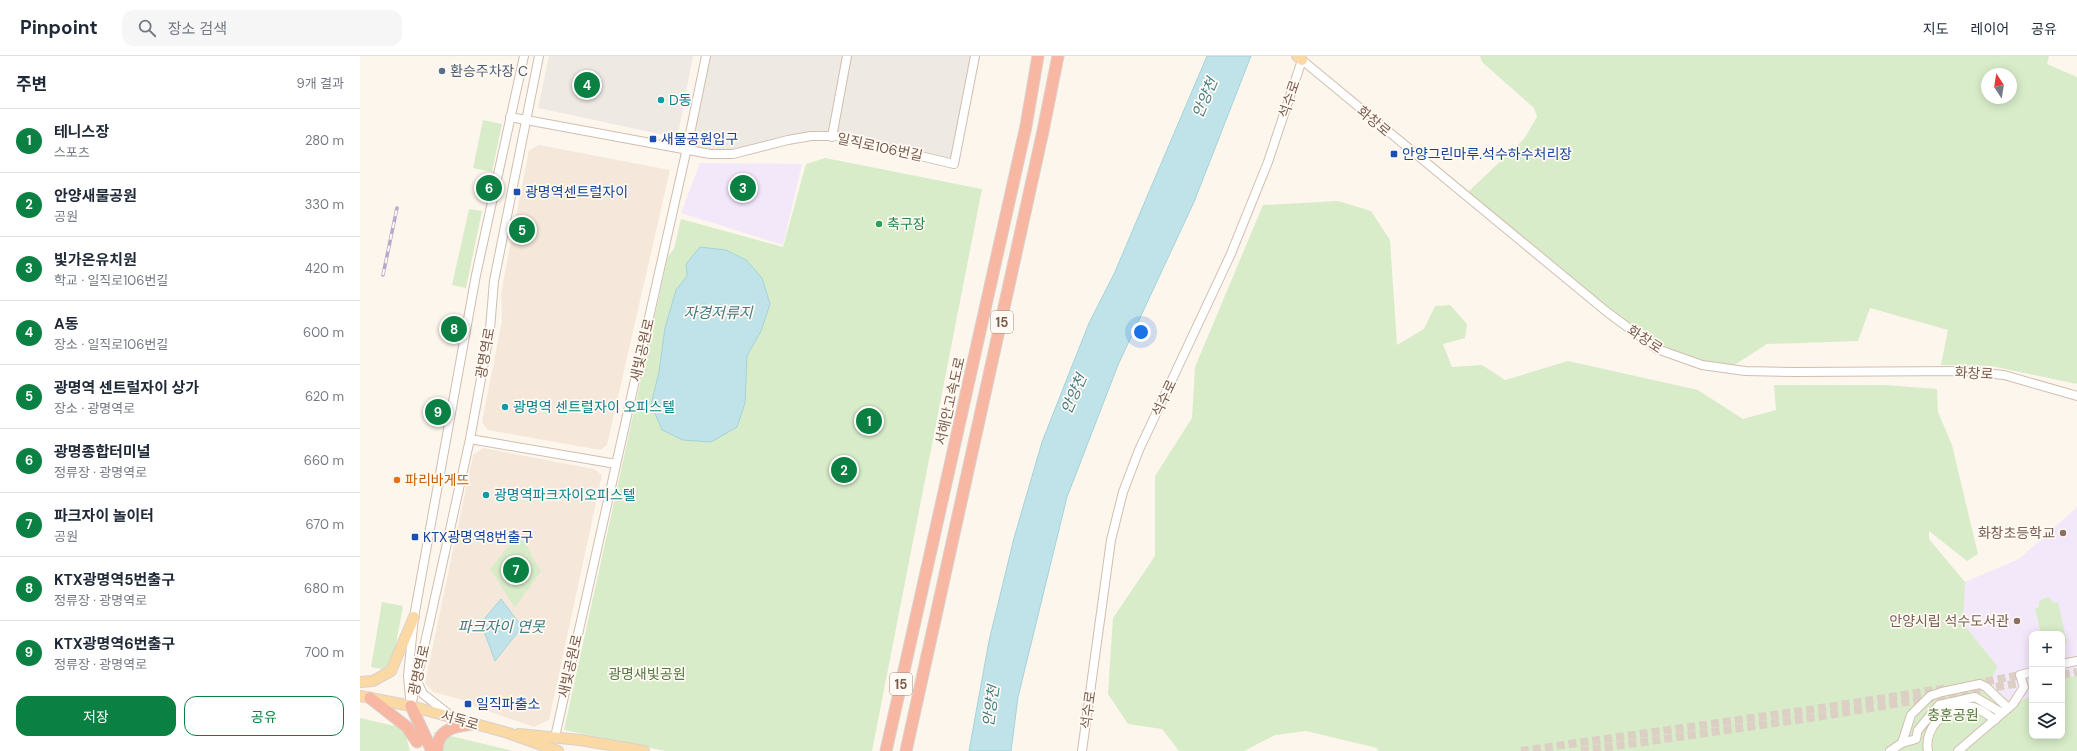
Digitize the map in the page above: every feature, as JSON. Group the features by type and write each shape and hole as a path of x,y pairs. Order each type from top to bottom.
{"highway":[{"name":"서해안고속도로","path":"886,751 1026,126 1037,58"},
{"name":"15","path":"906,751 945,580 1058,59"},
{"path":"365,697 407,726 418,747"},
{"path":"411,706 418,747"},
{"path":"411,706 432,751"},
{"path":"437,751 439,737 443,733 455,726 473,724"}],"main road":[{"path":"360,682 372,681 391,670 414,617"},
{"name":"서독로","path":"365,697 411,706 508,734 558,751"},
{"path":"508,734 554,737 644,751"}],"street":[{"name":"광명역로","path":"411,706 408,676 414,617 476,275 524,56"},
{"name":"광명역로","path":"411,706 470,439 490,329 494,281 539,56"},
{"name":"새빛공원로","path":"554,737 687,148 706,56"},
{"path":"832,136 847,56"},
{"name":"일직로106번길","path":"510,117 687,148 710,154 733,154 788,140 811,136 832,136 954,164 975,56"},
{"name":"화창로","path":"1300,58 1607,312 1657,349 1702,366 1745,371 1965,371 2004,375 2077,396"},
{"name":"석수로","path":"1082,751 1111,540 1123,492 1140,450 1230,256 1268,162 1300,58"},
{"path":"470,439 616,464"},
{"path":"2065,663 2077,661"},
{"path":"1958,751 2005,711 2024,687 2020,675 2029,673"},
{"path":"417,680 423,694 453,718"},
{"path":"1902,743 1911,715 1930,696 1980,684 1986,687 2005,711"},
{"path":"1972,685 1975,697 1972,707"},
{"path":"1930,696 1939,705 1941,717"},
{"path":"1916,739 1918,730 1939,705 1975,697 2005,711"},
{"path":"1928,751 1928,740 1932,727 1941,717 1952,710 1972,707 1985,712 1995,720"},
{"path":"1890,751 1902,743 1916,739 1928,740"}],"shaded area":[{"path":"549,56 693,56 679,129 669,136 538,108"},
{"path":"706,56 975,56 954,164 836,136 811,136 733,154 687,148"},
{"path":"539,145 670,170 607,445 600,450 488,430 482,422 502,321 501,293 529,150"},
{"path":"700,163 802,164 783,245 681,213"},
{"path":"483,448 594,469 602,475 549,720 534,727 476,707 466,701 433,692 425,683 473,455"},
{"path":"2077,507 2077,674 2065,679 2065,631 2029,631 2029,697 2013,704 1994,688 1963,624 1965,582 2019,559"}],"green space":[{"path":"1480,56 2049,56 2047,64 2077,77 2077,384 1991,366 1941,365 1948,330 1870,308 1858,341 1767,344 1733,366 1687,358 1658,346 1616,318 1498,220 1468,192 1524,139 1537,117 1534,108 1482,62"},
{"path":"483,120 502,124 492,172 473,168"},
{"name":"광명새빛공원","path":"825,158 982,189 872,751 665,751 564,730 668,256 674,249 681,219 783,247 806,164"},
{"name":"충훈공원","path":"1338,201 1371,211 1390,240 1397,345 1424,329 1435,306 1450,305 1467,324 1465,338 1443,344 1452,367 1482,365 1505,380 1568,361 1698,390 1743,419 1776,410 1774,385 1885,385 1937,389 1938,412 1952,445 1978,554 1967,561 1929,531 1929,539 1965,582 1963,624 1998,667 1990,680 1994,688 2013,704 2029,697 2029,739 2065,739 2065,679 2077,675 2077,751 1378,751 1377,748 1306,731 1275,735 1244,751 1179,751 1162,729 1128,724 1108,694 1113,618 1155,556 1155,476 1192,418 1195,367 1263,205"},
{"path":"469,209 482,211 466,288 452,285"},
{"path":"519,533 541,571 515,608 490,569"},
{"path":"2048,597 2054,603 2058,602 2064,631 2040,631 2035,608 2039,607 2039,603 2042,599"},
{"path":"382,602 403,606 391,671 371,667"},
{"path":"360,718 404,728 410,751 360,751"},
{"path":"434,732 513,751 440,751"}],"water":[{"name":"안양천","path":"1207,56 1251,56 1194,202 1118,365 1067,497 1018,697 1011,751 969,751 989,641 1014,538 1042,442 1089,323 1114,274"},
{"name":"자경저류지","path":"700,247 726,250 746,260 762,278 770,304 761,331 747,356 745,403 737,427 711,442 683,440 662,430 651,404 659,372 665,328 676,290 687,276 686,264"},
{"name":"파크자이 연못","path":"501,599 522,627 495,661 481,623"}],"tunnel":[{"path":"2065,674 2077,672"},
{"path":"1974,684 2025,674"},
{"path":"1581,751 1817,717 2029,682"},
{"path":"1521,751 1815,709 1947,688"}],"railway":[{"path":"383,275 397,208"}],"place":[{"name":"환승주차장 C","path":"442,71"},
{"name":"A동","path":"587,85"},
{"name":"D동","path":"661,100"},
{"name":"새물공원입구","path":"653,139"},
{"name":"안양그린마루.석수하수처리장","path":"1394,154"},
{"name":"광명종합터미널","path":"489,188"},
{"name":"빛가온유치원","path":"743,188"},
{"name":"광명역센트럴자이","path":"517,192"},
{"name":"축구장","path":"879,224"},
{"name":"광명역 센트럴자이 상가","path":"522,230"},
{"name":"KTX광명역5번출구","path":"454,329"},
{"name":"광명역 센트럴자이 오피스텔","path":"505,407"},
{"name":"KTX광명역6번출구","path":"438,412"},
{"name":"테니스장","path":"869,421"},
{"name":"안양새물공원","path":"844,470"},
{"name":"파리바게뜨","path":"397,480"},
{"name":"광명역파크자이오피스텔","path":"486,495"},
{"name":"화창초등학교","path":"2063,533"},
{"name":"KTX광명역8번출구","path":"415,537"},
{"name":"파크자이 놀이터","path":"516,570"},
{"name":"안양시립 석수도서관","path":"2017,621"},
{"name":"일직파출소","path":"468,704"}]}
